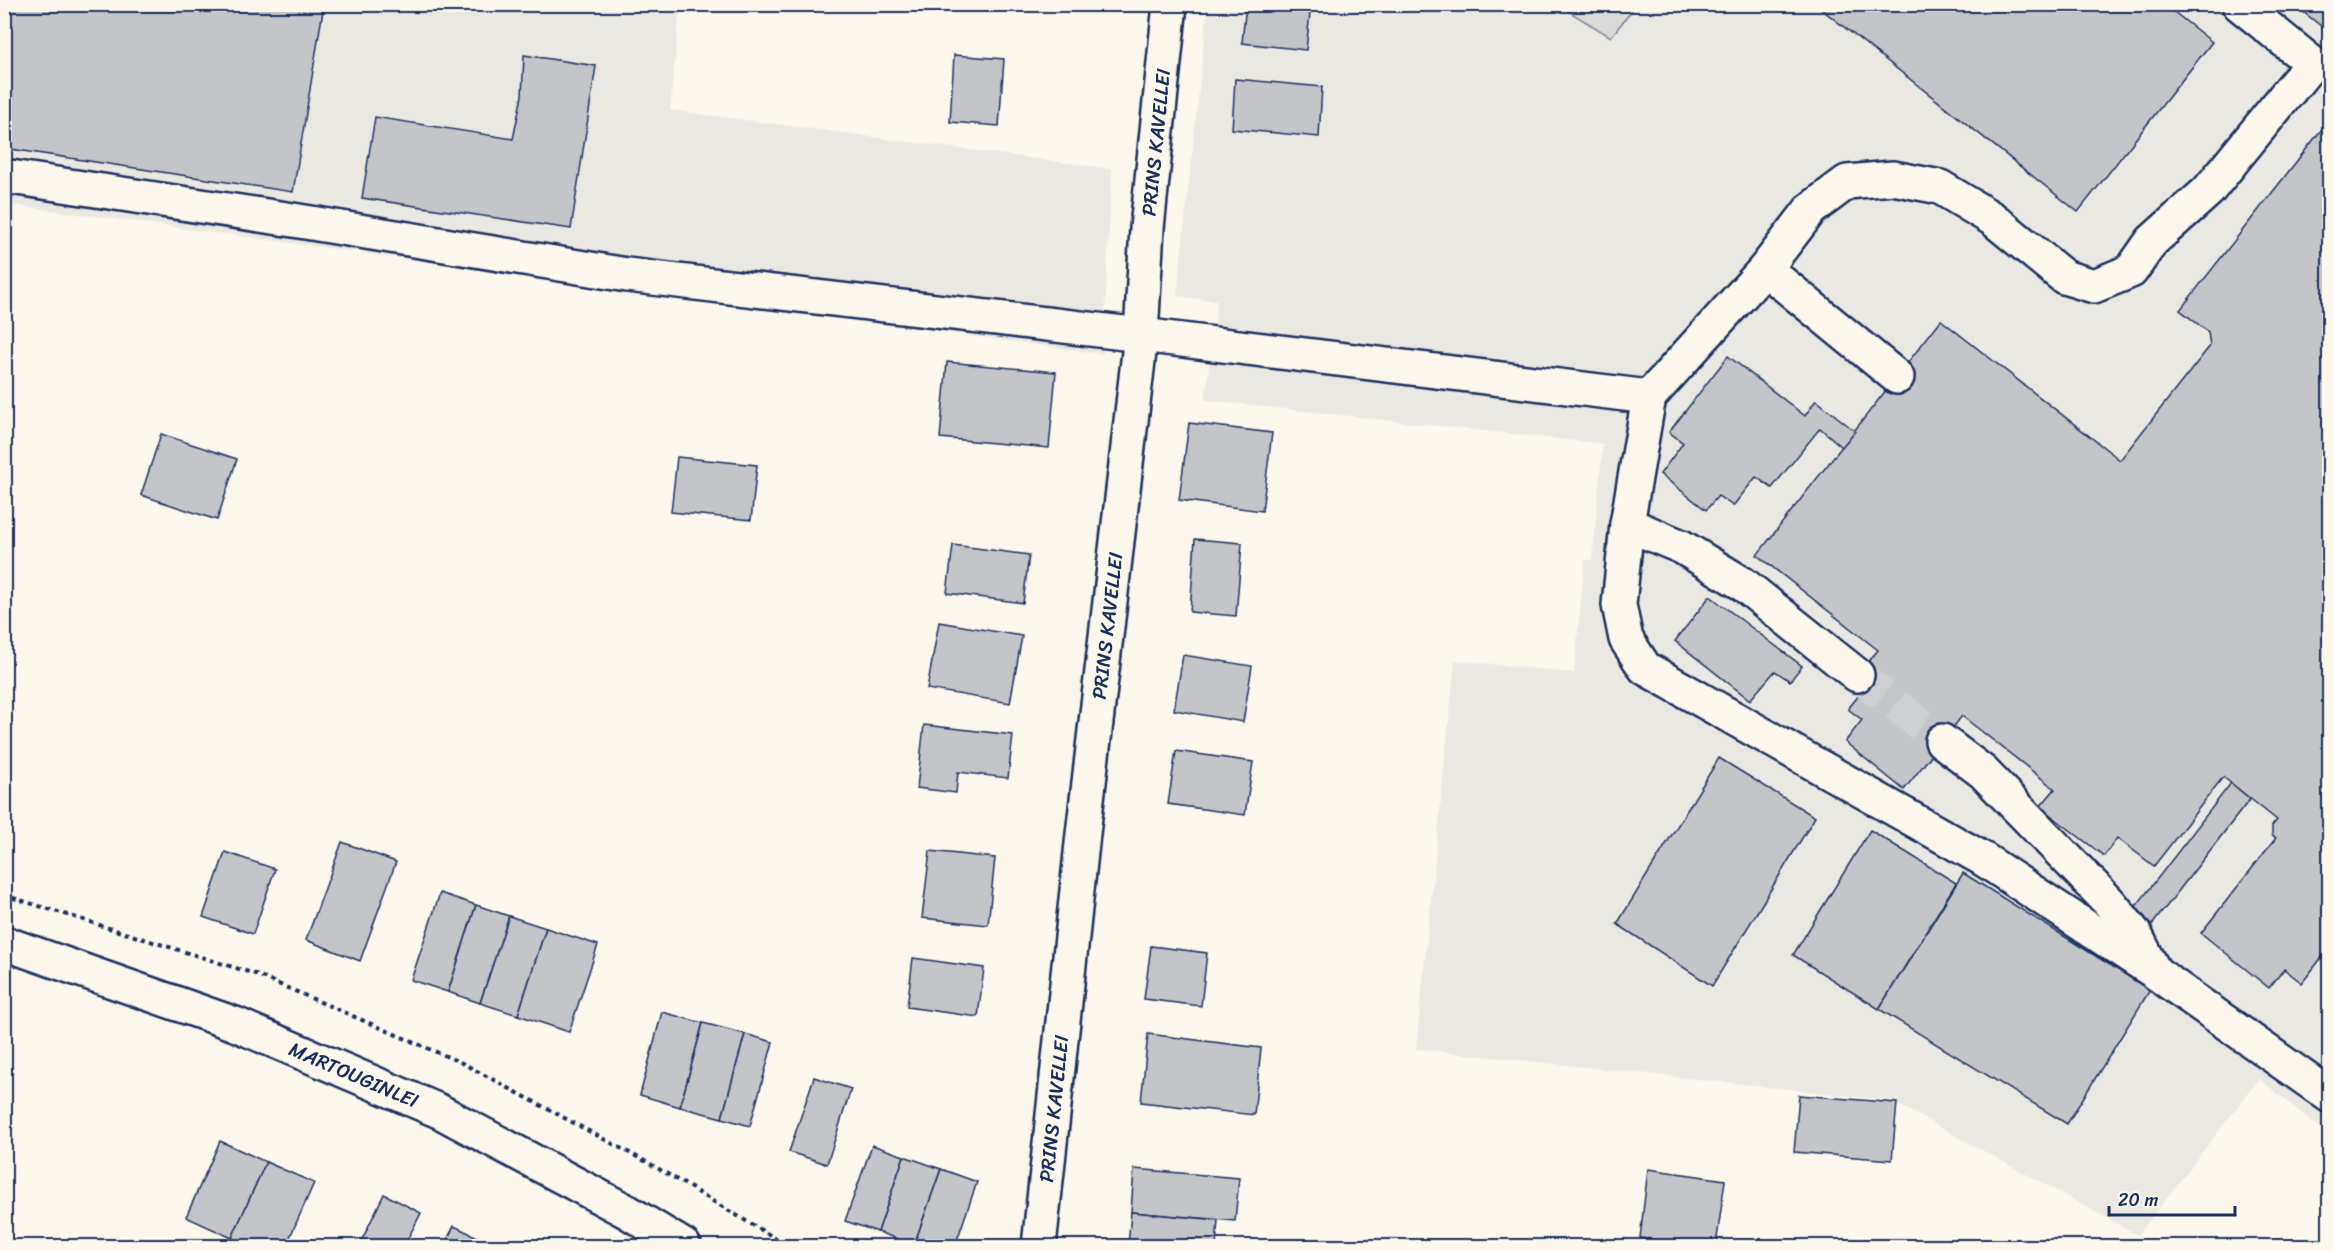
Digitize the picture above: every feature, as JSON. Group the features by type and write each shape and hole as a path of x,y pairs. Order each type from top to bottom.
{"street":[{"name":"PRINS KAVELLEI","path":"1039,1246 1083,834 1142,335 1147,228 1170,4"},
{"path":"2239,4 2312,63 2208,191 2152,241 2131,271 2094,286 2064,277 1993,219 1940,187 1893,178 1847,182 1811,209 1765,269 1649,397 1627,524 1619,605 1626,639 1646,668 1983,859 2156,973 2330,1096"},
{"path":"4,176 627,275 1649,397"},
{"path":"1765,269 1897,377"},
{"path":"1627,524 1682,547 1743,584 1857,675"},
{"path":"1942,741 1983,772 2110,903 2135,934 2156,973"},
{"name":"MARTOUGINLEI","path":"4,943 236,1024 439,1111 628,1212 684,1246"}],"path":[{"path":"4,895 255,974 462,1063 654,1166 788,1246"}],"shaded area":[{"path":"5,5 680,5 670,110 1112,169 1103,354 5,204"},
{"path":"1208,5 2329,5 2329,1135 2259,1079 2138,1235 1890,1100 1416,1049 1455,660 1574,673 1585,560 1592,560 1603,444 1205,400 1217,301 1177,296"},
{"path":"1558,5 1636,5 1611,37"}],"building":[{"path":"4,4 324,4 293,192 4,148"},
{"path":"1246,4 1311,4 1306,50 1242,43"},
{"path":"1815,4 2164,4 2212,42 2078,212"},
{"path":"2293,4 2330,4 2330,33"},
{"path":"524,55 596,66 571,229 362,198 375,117 513,139 522,96"},
{"path":"954,55 1004,59 999,126 950,122"},
{"path":"1235,79 1322,87 1319,137 1232,129"},
{"path":"2322,129 2330,134 2330,947 2302,983 2284,969 2269,988 2201,933 2276,838 2272,835 2272,826 2277,820 2223,777 2154,866 2117,838 2104,856 2040,807 2055,789 1962,716 1904,790 1845,742 1862,720 1848,709 1860,694 1848,686 1878,650 1757,555 1941,320 2120,460 2210,346 2208,332 2180,310"},
{"path":"1728,356 1805,416 1816,400 1855,431 1842,447 1820,428 1772,488 1756,477 1733,506 1718,496 1706,510 1660,474 1683,443 1669,432"},
{"path":"947,362 1056,372 1049,448 940,438"},
{"path":"1189,423 1272,433 1262,511 1179,500"},
{"path":"161,434 237,459 217,520 141,495"},
{"path":"677,457 757,465 751,520 671,512"},
{"path":"1195,539 1242,543 1236,616 1190,612"},
{"path":"953,545 1029,555 1023,603 947,593"},
{"path":"1710,596 1802,666 1790,681 1775,671 1750,700 1675,641"},
{"path":"939,622 1022,636 1010,703 927,689"},
{"path":"1183,655 1252,666 1243,722 1174,710"},
{"path":"924,725 1013,735 1008,778 958,772 956,793 917,788"},
{"path":"1176,751 1253,762 1245,815 1168,804"},
{"path":"1719,758 1815,817 1712,986 1617,924"},
{"path":"2231,783 2250,799 2117,970 2097,957"},
{"path":"1870,830 1956,883 1879,1009 1793,955"},
{"path":"342,842 396,862 360,961 306,940"},
{"path":"930,851 995,858 988,925 922,918"},
{"path":"225,852 275,869 253,934 203,917"},
{"path":"1963,873 2150,990 2067,1124 1879,1009"},
{"path":"440,893 476,905 448,992 411,980"},
{"path":"476,905 509,916 480,1003 448,992"},
{"path":"509,916 546,928 518,1015 480,1003"},
{"path":"546,928 598,945 569,1032 518,1015"},
{"path":"1151,946 1207,953 1201,1006 1144,999"},
{"path":"913,958 984,968 978,1017 907,1007"},
{"path":"662,1012 703,1023 680,1107 640,1095"},
{"path":"703,1023 745,1034 722,1118 680,1107"},
{"path":"745,1034 773,1042 750,1126 722,1118"},
{"path":"1148,1034 1261,1048 1254,1115 1141,1102"},
{"path":"814,1077 851,1089 827,1164 789,1152"},
{"path":"1799,1095 1897,1103 1892,1160 1794,1152"},
{"path":"220,1141 266,1162 232,1238 186,1217"},
{"path":"872,1145 904,1156 878,1232 845,1221"},
{"path":"904,1156 941,1169 914,1245 878,1232"},
{"path":"266,1162 314,1183 286,1246 251,1246 232,1238"},
{"path":"941,1169 977,1182 955,1246 914,1245"},
{"path":"1134,1169 1239,1178 1235,1221 1131,1212"},
{"path":"1648,1169 1725,1180 1716,1246 1640,1238"},
{"path":"384,1194 421,1213 404,1246 359,1246"},
{"path":"1131,1212 1218,1220 1216,1246 1128,1246"},
{"path":"454,1226 484,1240 481,1246 444,1246"},
{"path":"484,1240 496,1246 481,1246"}],"tunnel":[{"path":"1857,675 1942,741"}]}
